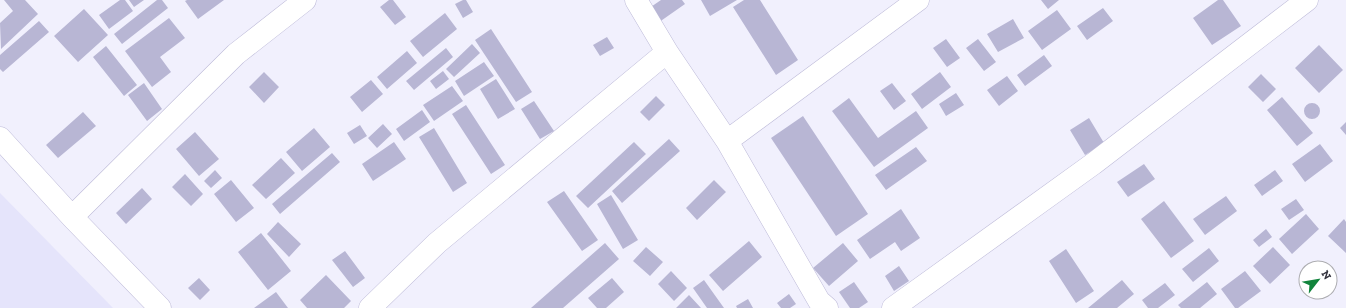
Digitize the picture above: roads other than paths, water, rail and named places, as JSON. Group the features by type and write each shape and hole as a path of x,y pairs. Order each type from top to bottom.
{"street":[{"path":"72,217 236,54 305,0"},
{"path":"636,0 667,52 727,141 818,306"},
{"path":"727,141 918,0"},
{"path":"893,308 1093,164 1307,0"},
{"path":"370,308 437,243 667,52"},
{"path":"0,138 72,217 160,308"}]}
